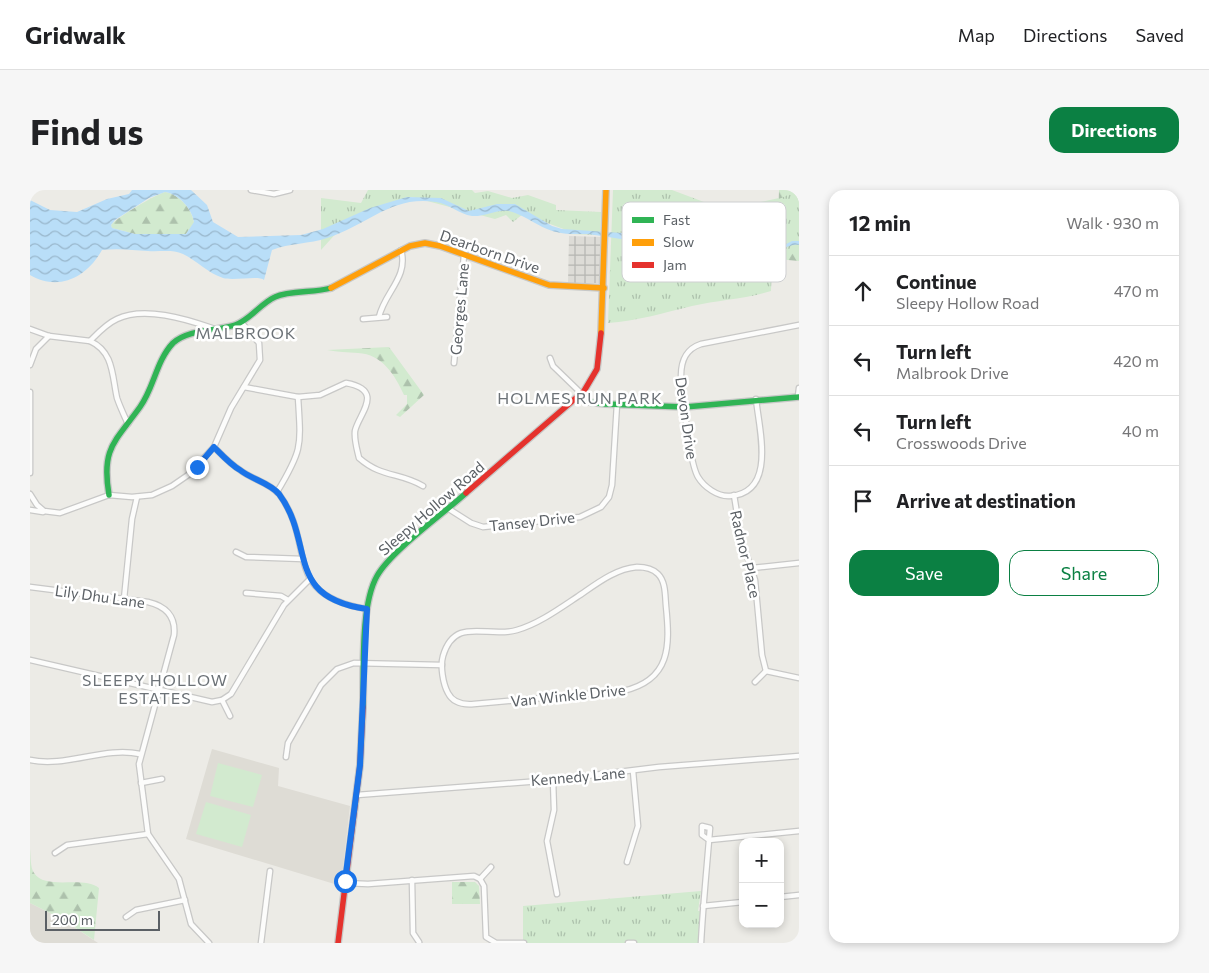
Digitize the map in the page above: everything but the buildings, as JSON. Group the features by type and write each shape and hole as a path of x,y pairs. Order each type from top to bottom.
{"street":[{"path":"251,190 274,194 290,190"},
{"name":"Sleepy Hollow Road","path":"338,943 357,794 367,609 371,586 379,570 581,395 593,379 600,360 606,190"},
{"name":"Dearborn Drive","path":"110,495 106,477 106,461 114,442 142,404 159,364 174,342 190,334 212,328 226,328 241,322 264,303 276,296 331,288 401,250 414,244 425,243 549,285 604,288"},
{"path":"379,318 384,303 401,274 404,261 401,250"},
{"name":"Georges Lane","path":"454,363 464,255"},
{"path":"90,341 109,323 127,316 170,316 212,328"},
{"path":"363,319 387,317"},
{"path":"30,510 48,513 68,511 110,495 137,497 152,495 172,486 197,467 214,447 231,408 258,364 261,348 256,339 241,322"},
{"name":"Devon Drive","path":"734,495 726,496 713,491 697,475 685,407 681,366 684,357 693,347 737,335 799,326"},
{"path":"30,329 49,336 90,341 102,349 108,359 119,403 128,424"},
{"path":"30,365 36,349 49,336"},
{"path":"550,358 554,366 590,402 685,407 710,406 756,399 799,396 799,388"},
{"path":"244,387 298,397 320,396 346,383 358,387 363,391 368,406 355,429 359,458 383,473 412,480 423,486"},
{"path":"30,392 30,473"},
{"path":"277,492 296,459 300,446 298,397"},
{"path":"734,495 752,486 758,478 762,466 756,399"},
{"name":"Tansey Drive","path":"449,509 471,523 488,527 580,516 598,510 609,497 612,485 617,404"},
{"path":"214,447 240,471 277,492 290,516 310,579 319,591 334,602 367,609"},
{"path":"30,494 37,505 48,513"},
{"name":"Radnor Place","path":"734,495 741,538 752,568 763,665 766,671"},
{"path":"124,599 132,519 137,497"},
{"path":"236,552 246,557 303,559"},
{"path":"752,568 799,563"},
{"name":"Van Winkle Drive","path":"637,566 649,568 657,572 662,580 668,627 667,655 657,671 635,687 623,691 463,704 454,700 448,693 442,665 448,642 459,633 519,630 551,614 621,570 637,566"},
{"path":"30,660 212,702 222,700 234,691 288,600 310,579"},
{"name":"Lily Dhu Lane","path":"30,587 158,604 173,619 174,635 140,754 139,764 148,834"},
{"path":"246,593 272,595 288,600"},
{"path":"286,757 288,743 325,680 344,666 365,663 442,665"},
{"path":"756,682 766,671 799,678"},
{"path":"222,700 230,716"},
{"path":"30,760 48,761 125,751 140,754"},
{"name":"Kennedy Lane","path":"357,794 553,780 799,756"},
{"path":"627,862 638,826 633,771"},
{"path":"141,783 162,779"},
{"path":"553,780 554,810 547,841 557,894"},
{"path":"700,943 709,840 799,831"},
{"path":"55,853 67,844 148,834 179,879 191,924 209,943"},
{"path":"480,879 491,867"},
{"path":"261,943 270,871"},
{"path":"345,883 368,884 470,876 480,879 484,886 485,934 492,942 524,943"},
{"path":"412,880 413,933 419,942"},
{"path":"784,897 799,895"},
{"path":"126,917 136,910 185,900"},
{"path":"703,906 739,902"},
{"path":"628,943 634,943"}],"shaded area":[{"path":"569,236 601,237 599,283 568,283"},
{"path":"212,749 279,768 278,786 350,806 341,886 186,839"},
{"path":"30,903 62,919 98,943 30,943"}],"green space":[{"path":"368,190 472,190 475,193 488,191 512,198 528,195 556,205 556,210 601,212 600,235 569,234 569,231 523,214 513,222 506,215 495,219 412,197 339,230 321,250 321,198 361,203"},
{"path":"613,190 672,190 704,202 622,202 622,282 771,282 771,291 692,306 640,319 608,323"},
{"path":"779,190 799,190 799,261 786,260 786,202 779,202"},
{"path":"799,190 799,251 786,250 786,202 761,202 779,199"},
{"path":"165,192 180,199 191,213 194,223 186,234 135,234 112,228 111,225 115,221"},
{"path":"389,347 424,395 400,417 396,415 407,404 407,395 404,395 392,373 381,361 366,354 327,350"},
{"path":"218,763 262,775 253,807 210,796"},
{"path":"206,802 251,815 242,847 196,834"},
{"path":"30,849 33,871 40,878 47,881 92,884 99,888 94,940 62,919 30,903"},
{"path":"452,882 475,882 479,886 480,904 452,904"},
{"path":"701,891 698,911 704,910 701,943 523,943 523,906"}],"water":[{"path":"132,190 191,190 207,205 213,222 238,237 301,235 323,229 370,208 407,197 441,198 469,211 497,204 515,204 552,226 562,229 622,233 622,239 552,231 509,211 472,216 441,203 420,201 406,203 380,212 355,226 327,238 272,250 264,280 257,278 223,278 183,254 175,252 120,249 102,250 89,268 62,282 41,280 30,275 30,200 50,210 77,212 107,199 129,194","holes":["165,192 175,196 188,207 193,217 194,222 186,234 135,234 112,228 111,225 115,220 149,198"]},
{"path":"792,241 799,241 799,245 786,248 786,244"}],"traffic: fast":[{"path":"109,495 107,466 112,446 145,400 159,366 173,343 186,335 240,323 275,297 295,292 318,291 331,288"},
{"path":"579,396 589,402 605,404 685,407 799,397"},
{"path":"363,707 365,621 377,576 405,544 466,493"}],"traffic: slow":[{"path":"601,333 606,190"},
{"path":"331,288 410,246 425,243 440,246 549,285 604,288"}],"traffic: jam":[{"path":"466,493 584,391 597,369 601,333"},
{"path":"338,943 360,765 363,707"}],"district":[{"name":"MALBROOK","path":"246,332"},
{"name":"HOLMES RUN PARK","path":"580,397"},
{"name":"SLEEPY HOLLOW ESTATES","path":"155,688"}],"route":[{"path":"197,467 214,447 240,471 274,489 284,502 310,579 319,591 334,602 345,606 367,609 360,765 345,881"}]}
